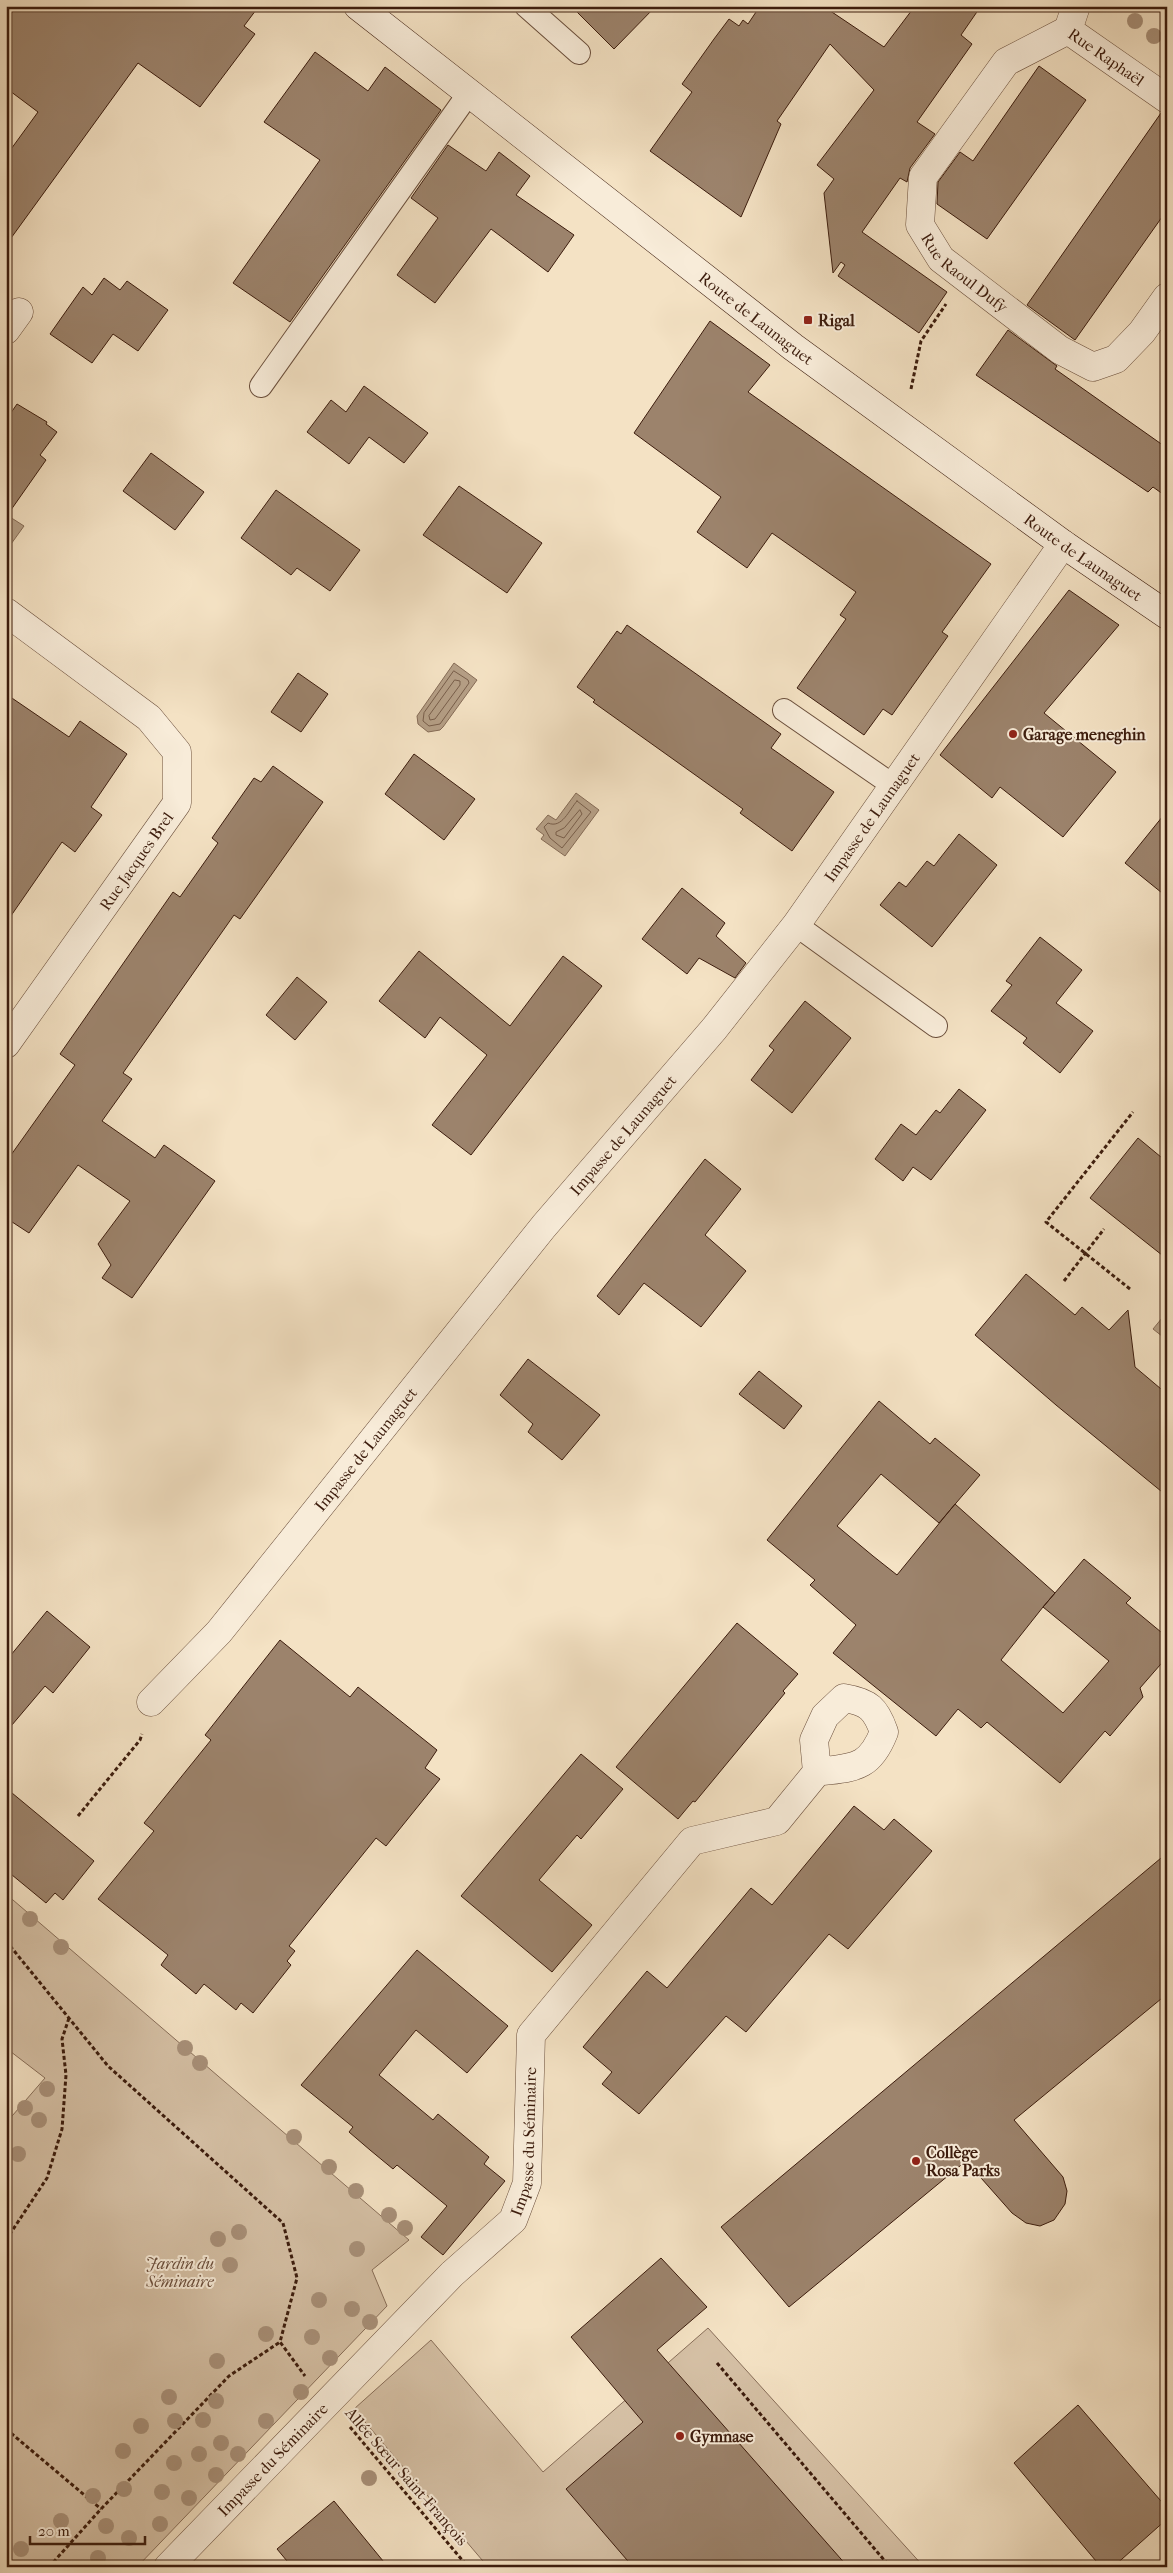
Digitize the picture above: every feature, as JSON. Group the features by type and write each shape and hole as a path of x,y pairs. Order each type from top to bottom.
{"street":[{"name":"Route de Launaguet","path":"359,7 786,341 1063,544 1167,614"},
{"name":"Rue Raphaël","path":"1072,18 1167,98"},
{"name":"Rue Raoul Dufy","path":"1072,18 1006,62 923,177 920,225 941,259 1060,350 1093,368 1116,359 1142,332 1167,297"},
{"name":"Impasse de Launaguet","path":"151,1702 220,1632 544,1226 714,1029 796,925 1063,544"},
{"name":"Rue Jacques Brel","path":"6,612 149,718 177,752 177,803 6,1044"},
{"name":"Impasse du Séminaire","path":"168,2567 452,2274 513,2220 528,2183 532,2035 692,1840 777,1821 817,1772"}],"lane":[{"path":"526,6 579,54"},
{"path":"261,386 469,93"},
{"path":"784,710 894,786"},
{"path":"796,925 936,1026"}],"path":[{"path":"910,394 921,341 965,277"},
{"path":"1130,1289 1046,1222 1133,1112"},
{"path":"1064,1281 1104,1229"},
{"path":"78,1816 140,1740 151,1702"},
{"path":"6,1941 108,2066 283,2223 297,2278 280,2342 229,2376 100,2509 49,2567"},
{"path":"6,2240 47,2178 62,2129 66,2076 62,2039 69,2018"},
{"name":"Allée Sœur Saint-François","path":"280,2342 325,2404 342,2418 468,2567"},
{"path":"717,2363 890,2567"},
{"path":"6,2429 100,2509"}],"green space":[{"name":"Jardin du Séminaire","path":"6,1894 409,2240 372,2270 387,2306 137,2567 6,2567 6,2123 45,2078 6,2048"},
{"path":"708,2328 924,2567 488,2567 354,2409 431,2340 543,2472"}],"water":[{"path":"10,517 24,526 6,551 6,522"},
{"path":"454,663 477,680 443,727 440,730 428,732 418,724 417,716"},
{"path":"576,793 599,810 565,856 541,839 544,835 536,829 548,815 556,820"},
{"path":"1167,1312 1167,1340 1153,1329"}],"building":[{"path":"6,6 259,6 244,26 255,34 200,107 138,63 6,245 6,156 38,112 6,88"},
{"path":"571,6 656,6 614,49"},
{"path":"760,6 823,6 884,47 915,6 981,6 961,35 972,44 917,122 935,134 910,168 907,182 900,178 862,232 947,292 919,333 838,276 845,265 841,262 833,273 824,193 834,179 817,165 874,90 830,44 777,121 781,124 741,217 650,151 692,92 682,84 729,19 739,26 743,20 748,24"},
{"path":"315,52 368,91 385,67 441,110 290,322 233,283 320,160 264,122"},
{"path":"1039,66 1086,100 987,239 937,204 938,182 960,152 973,161"},
{"path":"1161,113 1167,114 1167,210 1075,340 1027,305"},
{"path":"448,145 486,171 499,152 530,176 516,195 574,235 548,272 491,229 435,303 397,275 438,218 411,198"},
{"path":"104,278 120,290 127,281 168,310 138,351 113,334 92,363 50,334 83,287 92,295"},
{"path":"710,321 770,365 748,392 991,564 942,632 948,636 892,715 883,709 864,735 797,688 846,619 840,615 856,592 772,533 747,568 697,532 721,497 634,433"},
{"path":"1008,330 1057,366 1055,369 1167,448 1167,497 1153,487 1148,492 976,375"},
{"path":"364,386 428,433 404,463 369,437 349,464 307,432 331,400 346,412"},
{"path":"17,404 47,422 46,424 57,432 40,455 46,460 6,517 6,420"},
{"path":"151,453 204,492 175,530 123,491"},
{"path":"459,486 542,543 507,593 423,535"},
{"path":"276,490 360,550 330,591 297,568 291,575 241,538"},
{"name":"Garage meneghin","path":"1069,590 1119,625 1044,713 1116,772 1063,837 1000,787 992,798 940,755"},
{"path":"627,625 781,734 771,748 834,792 792,851 740,813 743,809 593,702 595,700 577,687 617,631 621,634"},
{"path":"298,673 328,694 301,732 271,712"},
{"path":"6,694 69,737 80,721 127,754 91,807 102,815 75,852 62,842 6,923"},
{"path":"414,754 475,799 444,840 385,794"},
{"path":"273,766 323,802 240,919 234,915 123,1073 132,1079 102,1121 155,1158 164,1145 215,1181 132,1298 102,1278 111,1265 98,1244 130,1201 78,1165 29,1233 6,1218 6,1162 75,1065 60,1054 173,892 180,897 218,843 212,838 254,778 261,782"},
{"path":"1167,811 1167,897 1125,863"},
{"path":"959,834 997,865 932,947 880,905 899,882 906,887 927,861 934,866"},
{"path":"682,888 725,923 716,936 746,963 735,978 699,958 687,974 642,939"},
{"path":"1040,937 1082,970 1056,1003 1093,1031 1060,1073 1023,1043 1027,1038 991,1011 1012,985 1006,981"},
{"path":"419,951 510,1026 563,956 602,986 471,1155 432,1125 487,1055 440,1017 425,1038 379,1001"},
{"path":"297,977 327,1002 295,1040 266,1015"},
{"path":"805,1001 851,1038 792,1113 751,1080 774,1050 769,1046"},
{"path":"959,1089 986,1110 931,1180 913,1167 903,1181 875,1159 901,1124 916,1135 936,1110 940,1113"},
{"path":"1138,1138 1167,1162 1167,1259 1090,1198"},
{"path":"705,1159 741,1189 705,1235 746,1271 701,1327 644,1283 619,1315 597,1296"},
{"path":"1026,1274 1075,1315 1082,1307 1109,1330 1128,1310 1135,1367 1167,1394 1167,1496 1056,1405 975,1335"},
{"path":"528,1359 600,1415 562,1460 528,1432 533,1424 500,1395"},
{"path":"759,1371 802,1406 784,1429 739,1394"},
{"path":"879,1401 930,1444 935,1438 980,1475 955,1504 1055,1593 1084,1559 1131,1598 1126,1603 1167,1637 1167,1657 1140,1688 1143,1697 1110,1736 1105,1731 1060,1783 987,1722 981,1728 958,1709 936,1736 833,1653 856,1625 810,1585 815,1580 767,1540","holes":["881,1474 939,1523 950,1510 897,1575 837,1526","1043,1607 1109,1661 1063,1713 1001,1660"]},
{"path":"47,1611 90,1647 53,1693 45,1686 6,1732 6,1661"},
{"path":"737,1623 798,1674 783,1691 785,1693 695,1802 693,1801 678,1819 616,1767"},
{"path":"280,1640 350,1697 358,1687 437,1750 425,1768 440,1779 386,1846 376,1838 289,1946 295,1951 287,1961 291,1965 253,2013 241,2003 236,2010 204,1984 196,1994 161,1965 168,1955 98,1899 154,1831 144,1823 211,1740 205,1735"},
{"path":"581,1754 623,1789 581,1839 577,1835 539,1880 592,1925 552,1972 461,1896"},
{"path":"6,1788 94,1861 63,1900 55,1893 46,1903 6,1870"},
{"path":"854,1806 884,1830 894,1819 932,1851 848,1949 829,1934 746,2032 726,2016 639,2114 602,2084 612,2072 583,2047 647,1971 667,1988 751,1888 772,1905"},
{"path":"1167,1853 1167,1994 1014,2120 1063,2177 1067,2191 1065,2204 1054,2220 1040,2226 1026,2223 1012,2213 966,2161 789,2307 721,2227"},
{"path":"417,1950 508,2026 467,2073 416,2030 379,2075 433,2120 438,2114 489,2157 484,2164 505,2181 443,2255 421,2237 447,2206 397,2165 393,2169 370,2150 349,2132 353,2127 301,2085"},
{"name":"Gymnase","path":"661,2258 707,2307 657,2350 848,2567 633,2567 566,2489 643,2422 571,2337"},
{"path":"1078,2405 1167,2508 1167,2519 1113,2567 1101,2567 1014,2463"},
{"path":"334,2501 388,2567 292,2567 277,2549"}],"place":[{"name":"Rigal","path":"808,320"},
{"name":"Garage meneghin","path":"1013,734"},
{"name":"Collège Rosa Parks","path":"916,2161"},
{"name":"Gymnase","path":"680,2436"}]}
